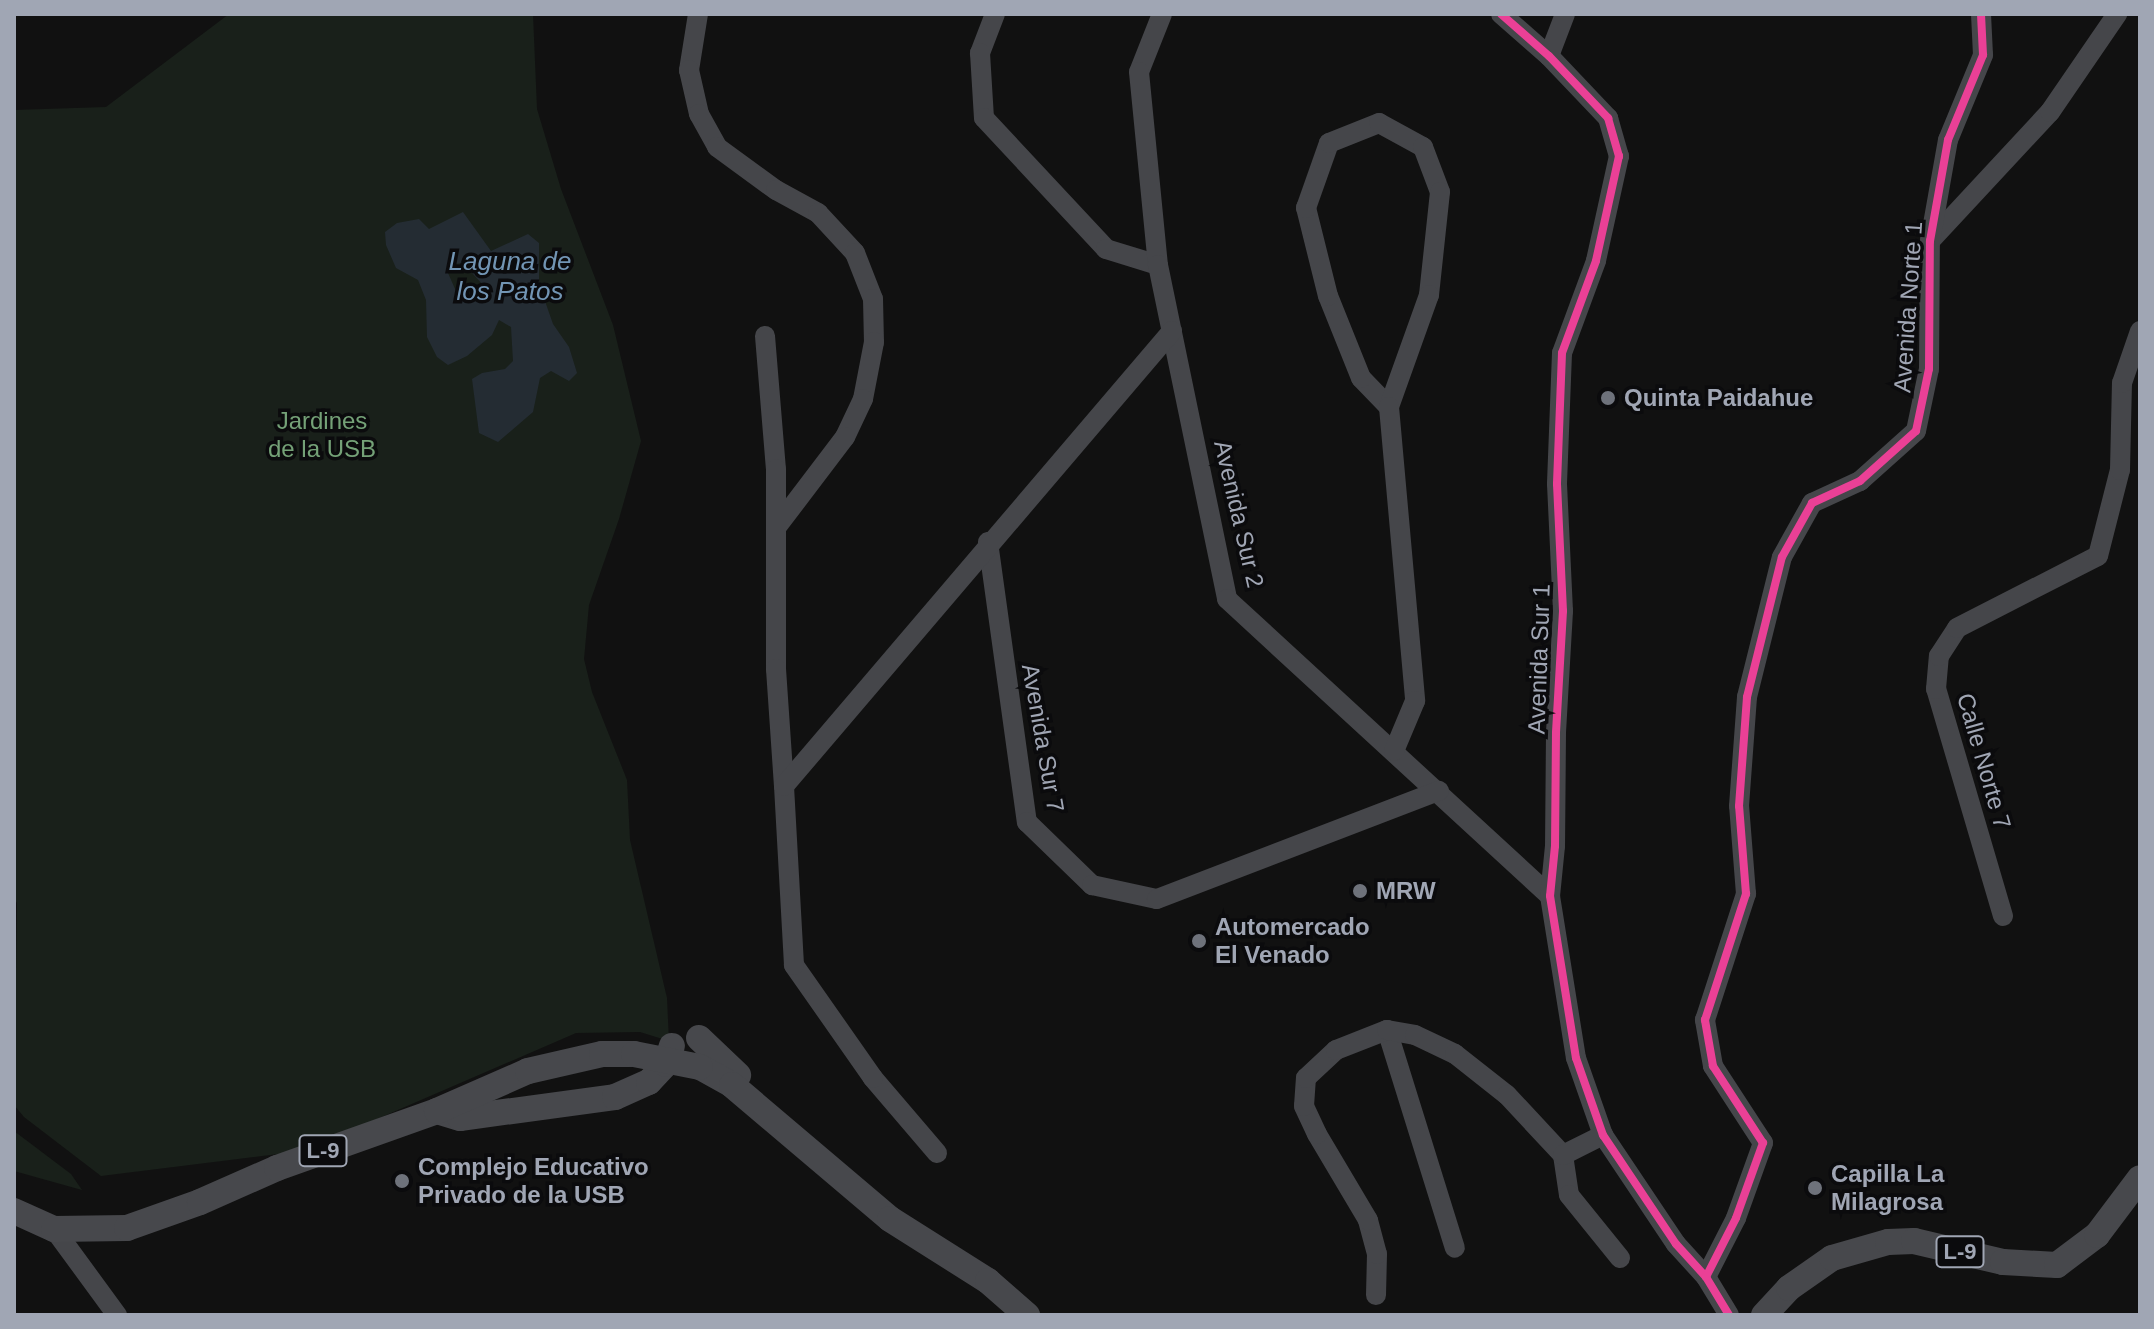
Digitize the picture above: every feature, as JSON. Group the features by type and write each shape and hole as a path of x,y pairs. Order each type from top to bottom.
{"main road":[{"path":"699,1038 749,1086 778,1124"},
{"path":"437,1111 460,1118 615,1097 649,1082 666,1064 672,1046"},
{"name":"L-9","path":"14,1211 54,1229 127,1228 200,1202 277,1168 437,1111 528,1071 602,1054 634,1054 700,1067 732,1085 878,1211 988,1281 1027,1315"},
{"name":"L-9","path":"1764,1315 1789,1288 1832,1258 1888,1242 1914,1241 2003,1262 2057,1265 2097,1235 2140,1178"}],"street":[{"path":"698,14 689,70 699,114 717,147 776,190 818,213 855,253 873,299 874,342 863,399 845,437 776,528"},
{"path":"995,14 980,53 984,118 1106,249 1158,265"},
{"name":"Avenida Sur 2","path":"1162,14 1139,72 1158,265 1227,599 1550,896"},
{"name":"Avenida Sur 1","path":"1501,14 1549,56 1608,118 1619,156 1596,261 1562,353 1557,484 1563,611 1556,733 1555,846 1550,896 1576,1058 1603,1135 1676,1244 1706,1277 1729,1315"},
{"path":"1549,56 1565,14"},
{"name":"Avenida Norte 1","path":"1706,1277 1736,1218 1763,1143 1713,1066 1705,1020 1746,894 1739,806 1747,697 1782,557 1812,503 1860,481 1916,431 1929,369 1930,241 1948,140 1983,55 1981,14"},
{"path":"1930,241 2050,112 2117,14"},
{"path":"1389,407 1361,378 1328,296 1306,208 1329,143 1379,123 1423,147 1440,192 1429,295 1389,407 1415,701 1394,751"},
{"path":"784,786 988,542 1172,331"},
{"name":"Calle Norte 7","path":"2003,916 1936,689 1939,656 1957,628 2098,556 2120,470 2122,383 2140,331"},
{"path":"765,336 776,469 776,669 794,965 873,1078 937,1153"},
{"name":"Avenida Sur 7","path":"988,542 1027,822 1092,885 1157,899 1439,791"},
{"path":"1387,1030 1455,1248"},
{"path":"1376,1295 1377,1254 1368,1220 1304,1106 1306,1078 1320,1063 1336,1050 1387,1030 1415,1035 1455,1054 1507,1095 1563,1155 1569,1195 1620,1258"},
{"path":"1563,1155 1603,1135"},
{"path":"54,1229 117,1315"}],"green space":[{"name":"Jardines de la USB","path":"229,14 533,14 537,109 561,189 613,325 641,441 619,519 589,605 584,659 592,692 627,780 630,840 667,998 669,1041 640,1032 576,1033 303,1151 101,1176 24,1117 14,1105 17,903 14,899 14,110 106,107"},
{"path":"14,1131 71,1174 82,1190 14,1171"}],"water":[{"name":"Laguna de los Patos","path":"463,212 491,251 528,234 539,243 539,284 553,324 569,347 577,373 569,381 551,371 540,378 533,412 498,442 479,433 472,379 482,373 505,369 513,361 511,327 499,320 492,335 467,356 448,365 437,357 427,337 426,300 418,280 396,268 386,245 385,232 397,223 419,219 429,229","holes":["463,263 483,285 484,293 467,303 459,298 448,273 455,264"]}],"cycle path":[{"path":"1501,14 1549,56 1608,118 1619,156 1596,261 1562,353 1557,484 1563,611 1556,733 1555,846 1550,896 1576,1058 1603,1135 1676,1244 1706,1277 1729,1315"},
{"path":"1706,1277 1736,1218 1763,1143 1713,1066 1705,1020 1746,894 1739,806 1747,697 1782,557 1812,503 1860,481 1916,431 1929,369 1930,241 1948,140 1983,55 1981,14"}],"place":[{"name":"Quinta Paidahue","path":"1608,398"},
{"name":"MRW","path":"1360,891"},
{"name":"Automercado El Venado","path":"1199,941"},
{"name":"Complejo Educativo Privado de la USB","path":"402,1181"},
{"name":"Capilla La Milagrosa","path":"1815,1188"}]}
